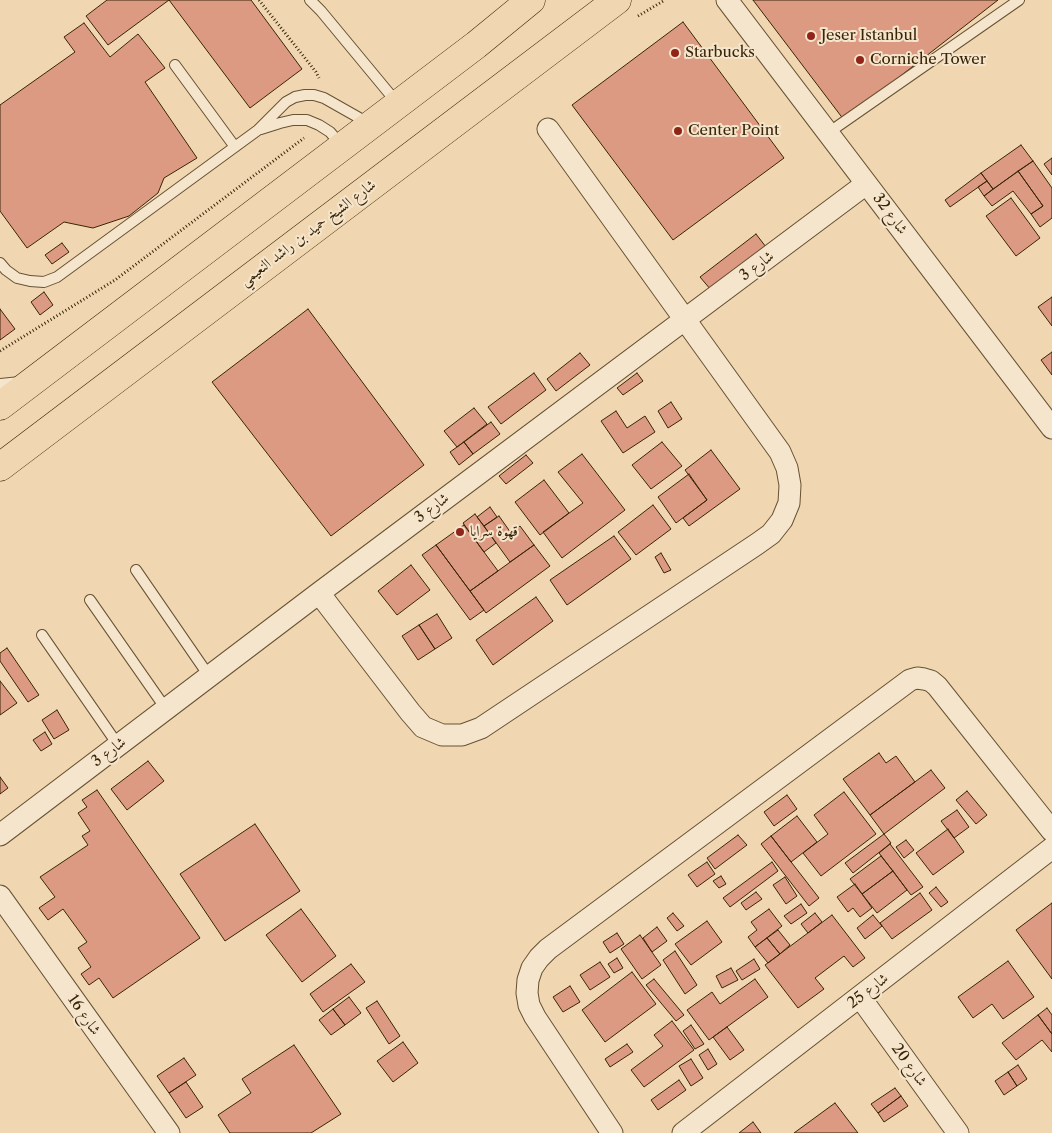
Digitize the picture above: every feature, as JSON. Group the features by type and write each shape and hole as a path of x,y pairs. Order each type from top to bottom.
{"main road":[{"path":"0,406 398,104 531,0"},
{"name":"شارع الشيخ حميد بن راشد النعيمي","path":"0,467 617,0"}],"street":[{"name":"شارع 32","path":"727,0 1052,428"},
{"path":"319,593 410,712 423,726 442,734 462,735 481,728 771,534 782,520 789,503 790,486 787,468 780,452 548,129"},
{"name":"شارع 3","path":"0,835 319,593 866,184"},
{"path":"612,1133 529,1005 527,993 528,980 532,968 548,949 903,684 917,678 931,681 937,686 1052,831"},
{"name":"شارع 25","path":"683,1133 1052,848"},
{"name":"شارع 16","path":"0,896 169,1133"},
{"name":"شارع 20","path":"860,996 958,1133"}],"lane":[{"path":"310,0 398,104"},
{"path":"828,133 1019,0"},
{"path":"175,65 234,147"},
{"path":"0,263 17,278 44,282 57,277 258,130 286,102 295,97 314,95 324,98 371,124"},
{"path":"258,130 287,121 307,120 320,125 330,132 342,146"},
{"path":"0,384 34,380"},
{"path":"136,570 209,676"},
{"path":"90,600 166,709"},
{"path":"42,635 118,745"}],"building":[{"path":"107,0 169,0 108,45 86,16"},
{"path":"169,0 251,0 302,69 250,108"},
{"name":"Corniche Tower","path":"753,0 998,0 844,120"},
{"name":"Center Point","path":"683,22 784,158 673,240 572,105"},
{"path":"84,23 110,57 138,34 165,68 145,82 197,158 164,178 158,193 129,216 93,228 64,222 27,248 0,211 0,105 75,52 64,37"},
{"path":"1021,145 1033,161 993,189 981,173"},
{"path":"1052,158 1052,175 1044,164"},
{"path":"1033,161 1052,188 1052,218 1040,227 1031,214 1043,206 1018,171"},
{"path":"1018,171 1043,206 1031,214 1013,191 992,206 984,196"},
{"path":"981,173 987,181 950,207 945,200"},
{"path":"987,181 993,189 984,196 978,187"},
{"path":"1011,198 1040,238 1016,256 986,216"},
{"path":"756,234 766,247 711,290 700,277"},
{"path":"62,243 69,252 52,264 45,255"},
{"path":"44,292 53,305 40,315 31,302"},
{"path":"1052,297 1052,326 1038,307"},
{"path":"0,309 15,329 0,340"},
{"path":"308,309 424,465 331,536 212,382"},
{"path":"1052,352 1052,375 1041,360"},
{"path":"580,353 590,365 556,391 547,379"},
{"path":"534,373 546,390 501,424 488,407"},
{"path":"637,373 643,381 623,395 617,388"},
{"path":"671,402 682,419 668,428 658,411"},
{"path":"474,408 487,424 457,447 444,431"},
{"path":"616,411 627,428 645,416 655,432 623,453 601,421"},
{"path":"491,422 500,434 473,454 464,442"},
{"path":"464,442 473,454 459,465 450,452"},
{"path":"662,442 682,466 651,489 632,465"},
{"path":"711,450 740,489 689,526 683,518 707,500 685,470"},
{"path":"582,454 625,510 562,558 543,532 583,503 558,472"},
{"path":"526,455 533,463 506,484 499,476"},
{"path":"689,474 707,500 676,523 658,497"},
{"path":"544,480 569,513 540,535 515,502"},
{"path":"653,505 671,529 636,555 618,532"},
{"path":"490,507 497,517 484,526 477,517"},
{"path":"475,514 496,543 484,552 463,523"},
{"path":"499,516 511,533 520,526 534,545 510,562 484,526"},
{"path":"464,525 498,571 470,591 436,545"},
{"path":"614,536 631,559 567,605 550,580"},
{"path":"436,545 484,610 470,620 422,555"},
{"path":"534,545 550,566 486,613 470,591"},
{"path":"661,553 671,570 664,573 655,557"},
{"path":"411,565 430,590 397,615 378,591"},
{"path":"536,597 553,621 493,665 476,640"},
{"path":"437,614 452,638 435,649 419,625"},
{"path":"419,625 435,649 418,660 402,636"},
{"path":"7,648 39,695 28,702 0,661 0,653"},
{"path":"0,681 17,703 0,715"},
{"path":"57,710 69,730 54,739 42,720"},
{"path":"45,732 52,744 41,751 33,740"},
{"path":"879,753 886,763 896,756 915,782 870,815 843,779"},
{"path":"148,761 164,781 127,810 111,789"},
{"path":"931,770 945,788 884,834 870,815"},
{"path":"0,777 8,788 0,794"},
{"path":"97,790 200,938 113,998 99,978 89,985 81,974 91,967 78,948 87,942 63,909 48,920 39,908 55,897 40,877 88,845 82,836 90,831 78,813 87,807 82,800"},
{"path":"967,791 987,815 976,824 956,800"},
{"path":"844,792 876,834 821,876 803,853 828,834 814,815"},
{"path":"787,795 797,809 774,826 764,812"},
{"path":"957,810 969,827 954,838 941,821"},
{"path":"797,816 817,842 791,862 771,836"},
{"path":"255,824 300,891 225,941 180,874"},
{"path":"948,829 964,852 933,875 916,853"},
{"path":"884,834 891,843 853,873 845,863"},
{"path":"738,835 747,845 715,869 707,858"},
{"path":"771,836 819,898 809,906 761,844"},
{"path":"906,840 914,850 904,858 896,847"},
{"path":"890,844 923,887 911,895 879,853"},
{"path":"881,856 893,871 862,894 850,879"},
{"path":"707,862 715,874 697,887 688,875"},
{"path":"772,862 778,871 730,907 723,898"},
{"path":"893,871 907,890 877,913 862,894"},
{"path":"721,876 726,884 719,888 713,881"},
{"path":"785,877 797,896 786,904 773,885"},
{"path":"855,884 872,908 860,917 853,908 848,912 837,897"},
{"path":"936,887 948,902 941,907 929,893"},
{"path":"756,892 762,899 746,910 741,903"},
{"path":"920,893 932,910 892,939 880,923"},
{"path":"1052,903 1052,979 1016,930"},
{"path":"801,904 807,913 791,924 784,916"},
{"path":"301,909 336,956 302,982 266,935"},
{"path":"769,909 782,926 755,947 748,937 757,930 751,922"},
{"path":"673,913 684,926 677,931 667,918"},
{"path":"815,913 822,922 808,933 801,924"},
{"path":"832,915 865,958 853,967 844,956 815,978 824,989 798,1008 765,965"},
{"path":"873,915 882,926 865,939 857,928"},
{"path":"707,921 722,942 691,965 675,944"},
{"path":"657,927 667,941 652,952 643,938"},
{"path":"778,930 790,945 780,954 767,938"},
{"path":"617,933 624,944 610,953 603,942"},
{"path":"640,935 661,965 642,979 621,949"},
{"path":"767,938 780,954 768,963 755,947"},
{"path":"675,951 697,985 685,994 663,960"},
{"path":"617,958 623,968 614,973 608,964"},
{"path":"754,959 760,969 742,980 736,971"},
{"path":"1008,961 1034,997 1003,1019 992,1004 973,1018 958,997"},
{"path":"600,962 610,977 590,990 580,975"},
{"path":"351,964 365,982 323,1012 310,994"},
{"path":"731,968 738,980 722,988 716,976"},
{"path":"632,972 656,1004 605,1042 582,1010"},
{"path":"654,979 684,1015 676,1021 646,985"},
{"path":"755,979 768,997 709,1040 687,1010 712,992 720,1004"},
{"path":"570,986 580,1002 563,1012 553,997"},
{"path":"349,997 361,1013 345,1025 333,1009"},
{"path":"377,1001 400,1036 389,1044 366,1008"},
{"path":"1047,1008 1052,1015 1052,1034 1038,1015"},
{"path":"333,1009 345,1025 331,1035 319,1020"},
{"path":"1038,1015 1052,1034 1052,1052 1042,1040 1016,1060 1002,1043"},
{"path":"672,1021 694,1050 644,1087 631,1070 663,1046 654,1035"},
{"path":"691,1025 704,1044 695,1049 683,1031"},
{"path":"727,1027 744,1050 730,1060 713,1037"},
{"path":"403,1042 418,1063 393,1082 377,1061"},
{"path":"627,1044 633,1052 610,1067 605,1059"},
{"path":"294,1045 341,1114 311,1133 230,1133 218,1115 251,1093 242,1079"},
{"path":"708,1049 717,1064 708,1070 699,1055"},
{"path":"184,1058 196,1075 169,1093 157,1076"},
{"path":"691,1059 703,1078 691,1086 679,1066"},
{"path":"1018,1065 1027,1079 1017,1086 1008,1072"},
{"path":"1008,1072 1017,1086 1004,1095 995,1081"},
{"path":"679,1080 686,1090 658,1110 651,1100"},
{"path":"186,1082 203,1107 186,1118 169,1093"},
{"path":"895,1088 901,1096 878,1113 871,1104"},
{"path":"901,1096 908,1106 884,1122 878,1113"},
{"path":"835,1103 858,1133 794,1133"},
{"path":"753,1122 761,1133 739,1133"}],"place":[{"name":"Jeser Istanbul","path":"811,36"},
{"name":"Starbucks","path":"675,53"},
{"name":"Corniche Tower","path":"860,60"},
{"name":"Center Point","path":"678,131"},
{"name":"قهوة سرايا","path":"460,532"}]}
